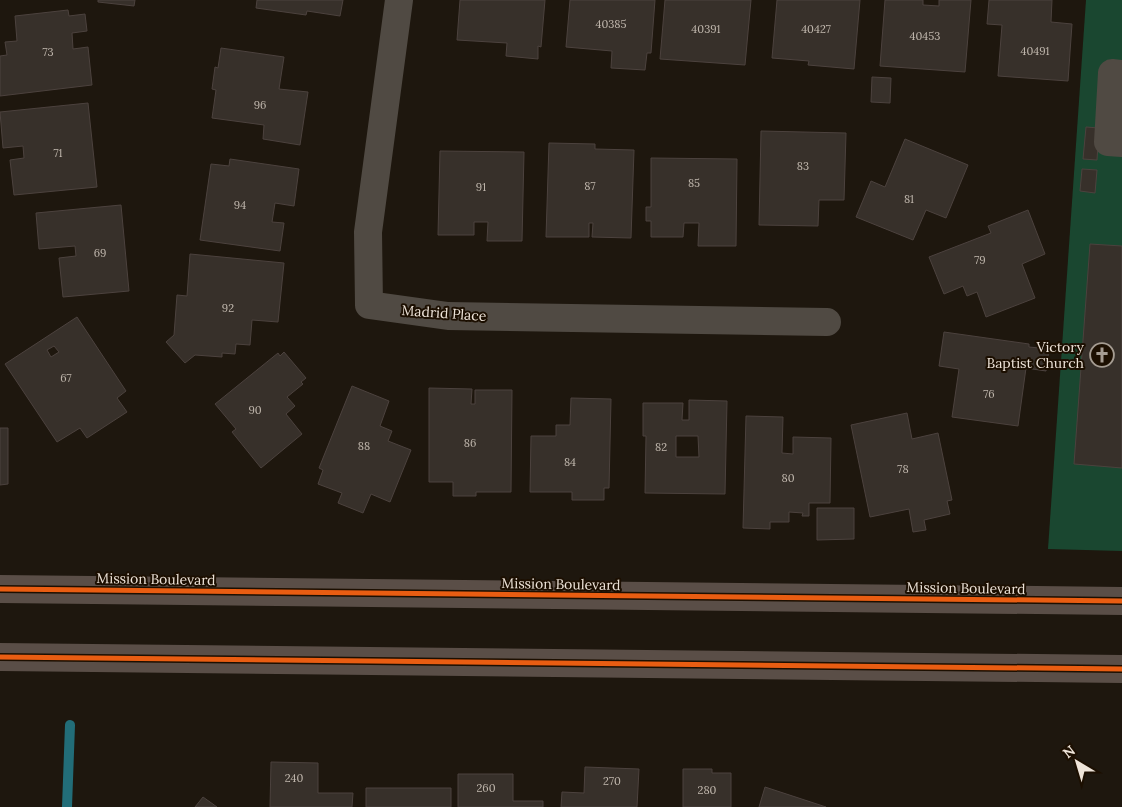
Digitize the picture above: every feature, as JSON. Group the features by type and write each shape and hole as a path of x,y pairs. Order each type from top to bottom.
{"main road":[{"name":"Mission Boulevard","path":"0,589 1122,601"},
{"path":"0,657 1122,669"}],"street":[{"name":"Madrid Place","path":"399,0 368,232 369,305 448,316 827,322"},
{"path":"1122,74 1112,73 1108,142 1122,143"}],"green space":[{"path":"1086,0 1122,0 1122,551 1048,549"}],"building":[{"path":"98,0 135,0 134,6 98,2"},
{"path":"257,0 343,0 340,16 307,11 306,15 256,8"},
{"path":"460,0 545,0 541,47 538,46 538,59 506,56 507,43 457,40"},
{"path":"570,0 655,0 651,53 647,53 645,70 611,68 612,51 566,47"},
{"path":"665,0 751,0 745,65 660,59"},
{"path":"777,0 860,0 854,69 808,65 809,61 772,58"},
{"path":"885,0 923,0 923,5 939,6 939,0 971,0 965,72 880,66"},
{"path":"989,0 1052,0 1051,22 1072,24 1068,81 998,76 1002,25 987,24"},
{"path":"68,10 69,16 85,14 87,31 72,33 73,49 88,47 92,85 0,96 0,56 7,55 5,42 17,41 15,16"},
{"path":"221,48 284,57 279,89 308,92 300,145 263,139 264,125 212,118 216,90 212,89 215,67 218,68"},
{"path":"872,77 891,78 890,103 871,102"},
{"path":"88,103 97,187 14,195 10,160 24,158 23,146 3,148 0,112"},
{"path":"1086,127 1099,128 1097,160 1083,159"},
{"path":"761,131 846,133 844,200 819,200 818,226 759,225"},
{"path":"905,139 968,165 946,218 926,210 913,240 856,217 871,181 885,187"},
{"path":"549,143 595,144 595,149 634,150 631,238 592,237 593,223 589,223 589,237 546,237"},
{"path":"440,151 524,152 522,241 487,241 488,222 474,222 474,235 438,235"},
{"path":"651,158 737,159 736,246 698,246 699,223 684,223 683,237 651,237 651,221 646,221 646,207 651,207"},
{"path":"230,159 299,169 294,206 275,203 272,222 284,223 280,251 200,240 211,164 229,166"},
{"path":"1082,169 1097,170 1095,193 1080,191"},
{"path":"121,205 129,291 63,297 59,258 76,256 75,246 39,249 36,213"},
{"path":"1028,210 1045,254 1022,264 1035,298 986,317 977,292 967,296 963,286 944,294 929,257 991,233 988,226"},
{"name":"Victory Baptist Church","path":"1090,244 1122,246 1122,468 1074,464"},
{"path":"190,254 284,263 278,322 252,320 250,345 236,344 235,354 222,353 222,357 195,355 185,363 166,342 174,335 177,295 187,296"},
{"path":"77,317 126,391 117,398 127,412 87,438 80,428 57,442 5,364","holes":["54,346 59,352 51,357 47,350"]},
{"path":"944,332 1029,344 1029,347 1049,349 1046,371 1026,368 1018,426 952,417 959,369 939,366"},
{"path":"284,352 306,378 301,382 303,384 287,397 295,406 286,414 302,434 261,468 232,432 236,429 215,404 278,353 280,356"},
{"path":"352,386 389,401 380,426 392,431 388,441 411,450 390,502 371,494 363,513 338,503 342,493 318,484 323,470 319,468"},
{"path":"429,388 472,389 471,404 475,404 475,390 512,390 511,492 476,492 476,496 453,496 453,482 429,482"},
{"path":"571,398 611,399 609,488 604,488 604,500 572,500 572,492 530,492 531,436 556,436 556,425 570,425"},
{"path":"689,400 727,401 725,494 645,493 646,436 643,436 643,403 683,403 682,420 689,420","holes":["676,436 698,436 699,457 676,457"]},
{"path":"907,413 912,439 938,433 952,500 947,501 950,514 924,520 926,530 913,532 909,509 870,517 851,425"},
{"path":"746,416 783,417 782,453 793,454 793,437 831,438 830,503 809,503 809,516 802,516 803,513 789,512 789,522 770,522 770,529 743,528"},
{"path":"0,428 8,428 8,484 0,485"},
{"path":"817,508 854,508 854,539 817,540"},
{"path":"271,762 318,763 318,793 353,793 352,807 270,807"},
{"path":"585,767 639,769 637,807 561,807 562,792 584,793"},
{"path":"683,769 712,769 712,773 731,773 731,807 683,807"},
{"path":"458,774 513,774 513,801 543,801 543,807 458,807"},
{"path":"765,787 826,807 759,807"},
{"path":"366,788 451,788 451,807 366,807"},
{"path":"203,797 217,807 195,807"}],"waterway":[{"path":"67,807 70,725"}],"cycle path":[{"path":"0,589 1122,601"},
{"path":"0,657 1122,669"}],"place":[{"name":"Victory Baptist Church","path":"1102,355"}]}
